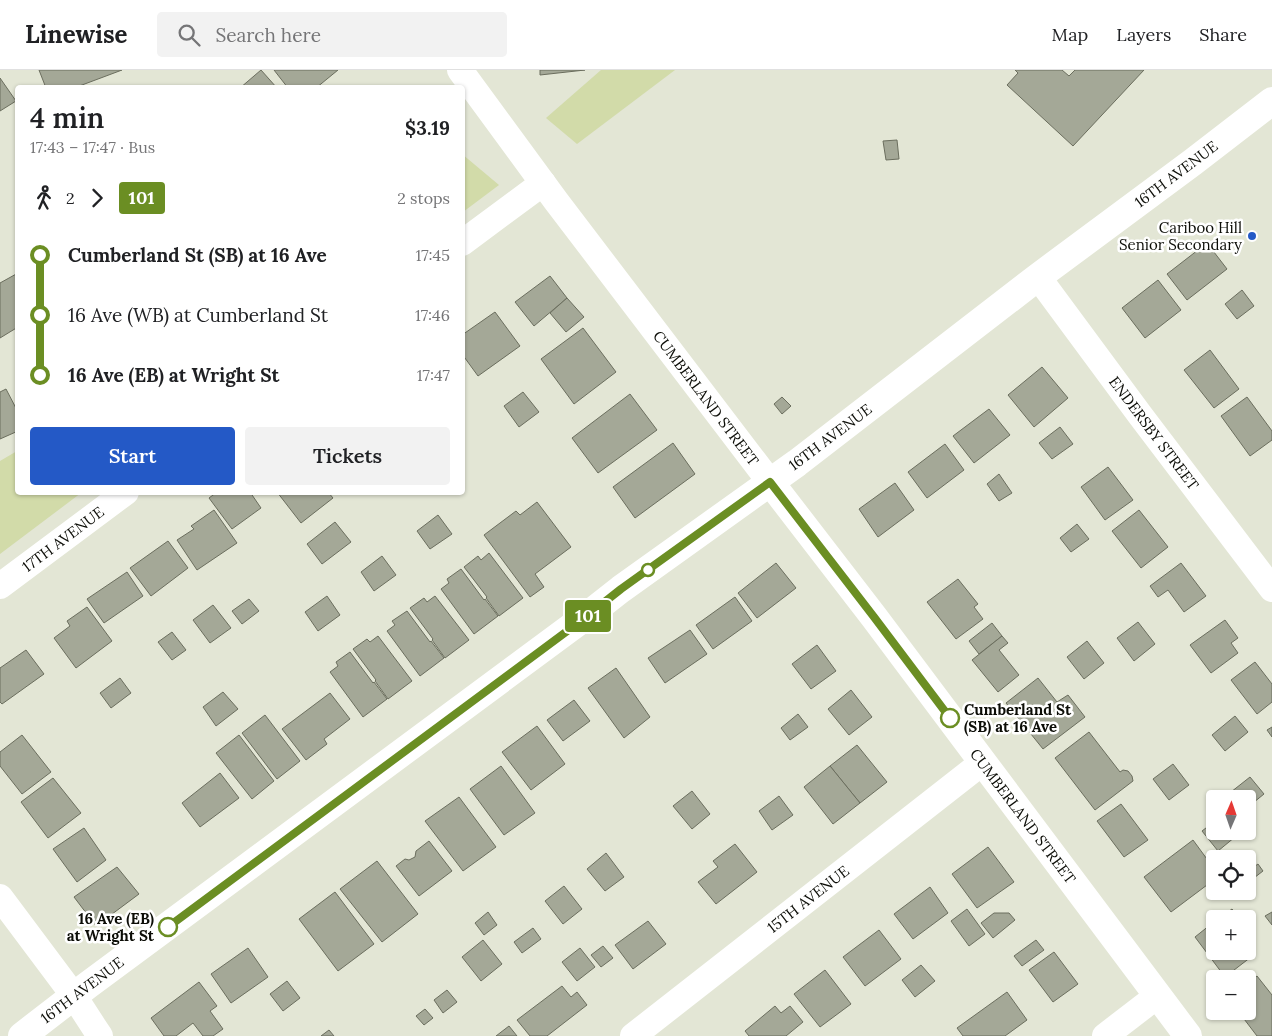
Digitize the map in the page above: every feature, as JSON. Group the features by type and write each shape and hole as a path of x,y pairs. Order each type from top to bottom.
{"street":[{"name":"CUMBERLAND STREET","path":"460,70 556,201 874,617 1188,1036"},
{"name":"16TH AVENUE","path":"22,1036 578,623 621,589 797,463 1038,277 1187,167 1272,101"},
{"path":"465,241 543,183"},
{"name":"ENDERSBY STREET","path":"1038,277 1272,589"},
{"name":"17TH AVENUE","path":"0,586 122,495"},
{"name":"15TH AVENUE","path":"633,1036 983,762"},
{"path":"0,897 74,996 100,1036"},
{"path":"1104,1036 1158,996"}],"green space":[{"path":"601,70 675,70 577,144 546,118"},
{"path":"465,157 499,185 465,210"},
{"path":"15,452 15,495 78,495 0,554 0,461"}],"building":[{"path":"39,70 122,70 82,85 45,85"},
{"path":"261,70 274,85 244,85"},
{"path":"274,70 338,70 320,85 286,85"},
{"path":"540,70 585,70 540,75"},
{"path":"1015,70 1062,70 1069,76 1075,70 1144,70 1073,146 1007,85 1018,73"},
{"path":"0,78 15,102 0,111"},
{"path":"897,140 899,159 886,160 883,141"},
{"path":"1207,243 1227,269 1187,300 1167,274"},
{"path":"15,275 15,329 0,338 0,283"},
{"path":"550,276 567,298 534,326 515,302"},
{"path":"1158,280 1181,310 1145,338 1122,308"},
{"path":"1242,290 1254,306 1237,319 1225,304"},
{"path":"567,298 584,317 566,332 550,313"},
{"path":"495,312 520,346 478,376 465,358 465,333"},
{"path":"583,328 616,372 574,404 541,359"},
{"path":"1210,350 1239,389 1214,408 1184,370"},
{"path":"1042,367 1068,398 1034,427 1008,395"},
{"path":"6,389 15,406 15,432 0,439 0,392"},
{"path":"523,392 539,412 519,427 504,406"},
{"path":"630,394 657,430 598,473 572,438"},
{"path":"782,397 791,406 782,414 774,404"},
{"path":"1247,397 1272,431 1272,440 1250,456 1221,416"},
{"path":"989,409 1010,435 974,463 953,436"},
{"path":"1060,427 1073,444 1052,459 1039,443"},
{"path":"673,443 695,474 635,518 613,487"},
{"path":"945,444 964,470 927,498 908,472"},
{"path":"1108,467 1133,500 1105,520 1081,487"},
{"path":"999,474 1012,493 999,501 987,484"},
{"path":"895,483 914,510 878,537 859,509"},
{"path":"213,495 252,495 261,508 232,529 209,498"},
{"path":"279,495 330,495 333,498 301,523"},
{"path":"537,502 571,547 535,574 544,587 530,597 484,535 516,511 520,515"},
{"path":"214,510 237,543 197,570 177,540 194,529 191,526"},
{"path":"1139,510 1168,547 1141,568 1112,531"},
{"path":"438,515 452,534 430,549 417,531"},
{"path":"335,522 351,542 322,564 307,544"},
{"path":"1077,524 1089,539 1071,552 1060,538"},
{"path":"168,541 188,568 151,596 130,568"},
{"path":"489,553 523,598 499,616 464,567 478,556 481,560"},
{"path":"382,556 396,575 374,591 361,572"},
{"path":"776,563 796,588 757,618 738,593"},
{"path":"1181,563 1206,596 1184,612 1168,590 1158,597 1150,586"},
{"path":"461,569 498,616 474,634 441,589 449,583 447,579"},
{"path":"127,572 143,596 104,623 87,599"},
{"path":"958,579 978,604 974,607 983,619 956,639 927,602"},
{"path":"327,596 340,615 318,631 305,612"},
{"path":"435,596 469,640 445,658 410,608 424,598 427,602"},
{"path":"735,597 752,621 713,649 696,625"},
{"path":"249,599 259,611 242,624 232,611"},
{"path":"213,605 231,628 210,643 193,620"},
{"path":"87,607 112,641 76,668 54,638 70,626 67,621"},
{"path":"407,611 444,658 420,676 387,631 395,625 392,621"},
{"path":"1225,620 1238,638 1231,643 1238,653 1211,673 1190,645"},
{"path":"1138,622 1155,644 1134,661 1117,638"},
{"path":"992,623 1002,636 979,654 969,641"},
{"path":"690,630 707,654 665,683 648,658"},
{"path":"172,632 186,650 172,660 158,642"},
{"path":"378,636 412,681 388,699 353,649 367,639 370,642"},
{"path":"1002,636 1008,643 999,650 1019,675 998,692 972,660"},
{"path":"1087,641 1104,663 1084,679 1067,657"},
{"path":"817,645 836,671 811,689 792,664"},
{"path":"26,650 44,674 2,704 0,702 0,668"},
{"path":"350,652 387,699 363,717 330,672 338,666 336,662"},
{"path":"1255,662 1272,684 1272,702 1257,714 1231,680"},
{"path":"616,668 650,717 624,738 588,688"},
{"path":"120,678 131,693 111,708 100,693"},
{"path":"1038,678 1057,702 1068,695 1085,717 1043,749 1006,703"},
{"path":"851,690 872,717 849,735 828,709"},
{"path":"223,692 238,709 216,726 203,707"},
{"path":"330,693 350,719 324,739 327,744 306,760 282,729"},
{"path":"574,700 590,721 563,741 547,720"},
{"path":"798,714 808,727 790,740 781,728"},
{"path":"265,715 300,761 277,779 242,733"},
{"path":"1235,716 1248,732 1225,751 1212,735"},
{"path":"537,726 565,764 531,790 502,752"},
{"path":"1272,727 1272,737 1267,730"},
{"path":"1089,732 1120,772 1123,770 1128,771 1133,781 1095,810 1055,758"},
{"path":"22,735 51,772 22,794 0,766 0,752"},
{"path":"239,735 274,781 252,799 216,753"},
{"path":"857,745 887,782 860,803 830,766"},
{"path":"1173,764 1189,785 1169,800 1153,779"},
{"path":"501,766 535,813 504,835 470,789"},
{"path":"830,766 860,803 833,824 804,787"},
{"path":"220,773 239,798 200,827 182,803"},
{"path":"1250,777 1264,794 1256,800 1256,790 1234,790"},
{"path":"53,778 81,813 48,838 21,802"},
{"path":"692,791 710,814 692,829 673,806"},
{"path":"779,796 793,815 772,830 759,811"},
{"path":"459,797 496,847 463,871 425,821"},
{"path":"1121,804 1148,840 1124,857 1097,821"},
{"path":"84,828 106,860 77,882 53,849"},
{"path":"1206,828 1206,836 1202,831"},
{"path":"1193,840 1206,858 1206,886 1171,912 1144,877"},
{"path":"1209,840 1231,840 1219,850"},
{"path":"429,841 452,871 419,896 396,866 405,859 409,860 415,857 416,851"},
{"path":"735,844 757,872 716,904 698,882 718,867 713,861"},
{"path":"988,847 1014,882 977,908 952,874"},
{"path":"606,853 624,877 605,891 587,869"},
{"path":"377,861 418,914 382,942 340,889"},
{"path":"1258,864 1263,871 1256,876 1256,865"},
{"path":"117,867 139,894 96,926 74,897"},
{"path":"564,886 582,909 563,924 545,901"},
{"path":"930,887 948,913 913,939 894,914"},
{"path":"335,892 374,944 338,971 299,919"},
{"path":"967,909 985,934 969,946 951,921"},
{"path":"488,912 497,925 484,935 475,923"},
{"path":"1272,912 1272,925 1265,916"},
{"path":"994,913 1009,913 1015,920 993,938 981,923"},
{"path":"648,921 666,944 633,969 615,945"},
{"path":"533,928 541,939 522,953 514,942"},
{"path":"1206,928 1206,952 1195,937"},
{"path":"879,930 901,959 865,986 843,957"},
{"path":"483,940 502,964 481,981 462,957"},
{"path":"1036,940 1044,950 1022,966 1014,956"},
{"path":"603,946 613,958 601,967 591,955"},
{"path":"248,948 268,977 231,1003 211,974"},
{"path":"580,948 595,967 577,981 562,962"},
{"path":"1054,952 1078,984 1053,1002 1029,970"},
{"path":"1212,960 1247,960 1234,970 1220,970"},
{"path":"921,965 935,981 915,997 902,980"},
{"path":"825,970 851,1004 820,1027 794,994"},
{"path":"1256,977 1272,995 1272,1036 1257,1036 1245,1020 1256,1020"},
{"path":"287,981 300,998 283,1011 270,994"},
{"path":"199,982 217,1006 210,1011 223,1029 213,1036 203,1036 193,1023 176,1036 164,1036 151,1018"},
{"path":"562,986 571,997 577,992 587,1005 547,1036 530,1036 517,1020"},
{"path":"447,990 457,1002 443,1013 434,1000"},
{"path":"1007,992 1027,1020 1005,1036 963,1036 957,1028"},
{"path":"775,1006 781,1013 790,1006 803,1022 786,1036 749,1036 745,1031"},
{"path":"425,1009 433,1018 424,1025 416,1016"},
{"path":"509,1026 517,1036 496,1036"},
{"path":"329,1030 334,1036 321,1036"}],"bus line":[{"name":"101","path":"168,927 578,623 621,589 770,482 950,718"}],"place":[{"name":"Cariboo Hill Senior Secondary","path":"1252,236"},
{"name":"Cumberland St (SB) at 16 Ave","path":"950,718"},
{"name":"16 Ave (EB) at Wright St","path":"168,927"}]}
